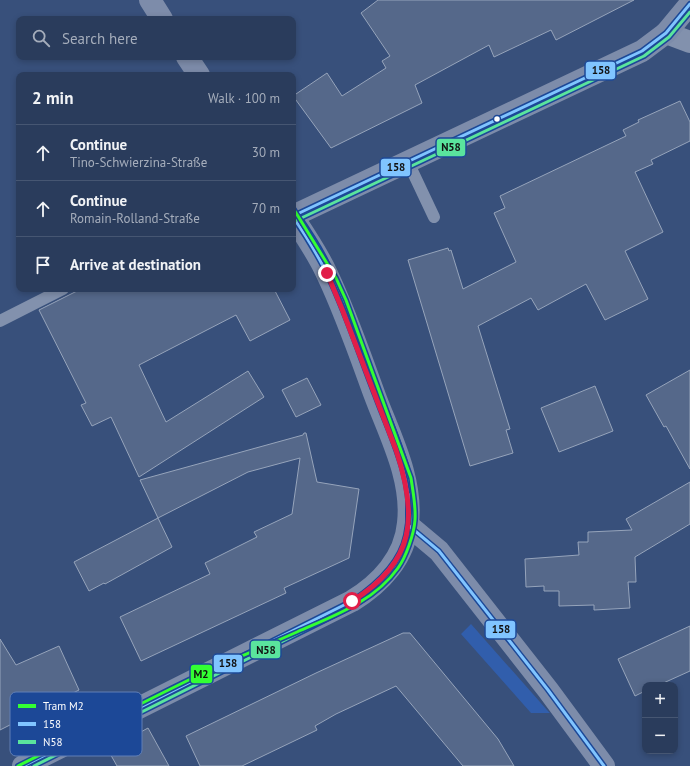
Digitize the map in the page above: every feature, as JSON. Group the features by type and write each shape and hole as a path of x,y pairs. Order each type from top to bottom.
{"main road":[{"path":"150,0 160,16"},
{"path":"296,216 642,51 666,33 690,4"},
{"path":"189,60 197,72"},
{"path":"142,706 362,595 374,586 393,564 400,551 408,525 409,507 403,472 327,273 296,222"},
{"path":"408,525 439,550 548,690 604,766"},
{"path":"23,766 43,756"}],"street":[{"path":"666,33 690,42"}],"lane":[{"path":"408,162 434,217"},
{"path":"0,321 57,292"}],"shaded area":[{"path":"471,624 550,713 531,713 461,634"}],"building":[{"path":"378,0 634,0 556,40 551,30 494,57 489,45 415,85 422,103 331,148 296,100 296,94 327,73 342,96 386,68 382,61 390,56 361,13"},
{"path":"680,101 690,122 690,141 651,160 653,164 635,172 663,232 625,251 648,299 605,320 586,284 538,310 531,298 478,326 510,429 506,430 513,453 470,466 408,260 448,248 449,251 451,250 463,289 516,262 494,213 505,208 500,196 626,136 623,130 639,122 638,120"},
{"path":"75,292 276,292 290,320 250,341 236,315 139,365 166,422 248,371 264,397 139,477 111,417 92,426 81,405 86,403 39,310"},
{"path":"690,370 690,469 666,426 664,427 646,395"},
{"path":"307,378 321,405 296,417 282,390"},
{"path":"595,386 613,431 559,452 541,408"},
{"path":"306,433 317,482 359,489 349,558 284,588 286,593 141,661 120,617 210,574 205,563 257,537 254,532 292,514 300,458 248,472 158,518 140,480 303,435"},
{"path":"690,482 690,524 635,557 636,582 628,582 630,608 594,610 594,605 559,606 559,591 544,591 544,586 526,587 525,559 579,555 578,542 588,542 588,532 632,530 626,519"},
{"path":"158,518 172,547 105,584 104,583 89,591 74,562"},
{"path":"690,626 690,671 666,682 642,682 642,692 635,696 618,659"},
{"path":"403,633 410,633 498,739 514,766 463,766 396,686 336,714 315,726 317,730 242,766 200,766 186,736"},
{"path":"0,639 16,665 59,646 79,690 75,692 10,692 10,725 0,730"},
{"path":"148,728 169,766 117,766 111,756 142,756 142,731"}],"tram line":[{"name":"M2","path":"142,703 197,676 352,607 365,599 388,580 398,568 407,552 415,520 415,504 411,478 346,300 336,278 296,213"},
{"name":"M2","path":"18,766 38,756"}],"transit line":[{"name":"158","path":"296,215 642,51 666,33 690,4"},
{"name":"N58","path":"296,221 644,56 669,37 690,12"},
{"name":"N58","path":"142,712 355,605 373,592 390,576 403,558 408,547 413,517 413,499 406,463 335,279 320,250 297,214"},
{"name":"158","path":"142,706 352,601 370,588 386,573 403,546 408,517 408,499 401,463 338,297 320,260 296,222"},
{"name":"158","path":"408,494 408,525 439,551 548,690 604,766"},
{"name":"158","path":"23,766 43,756"},
{"name":"N58","path":"34,766 54,756"}],"route":[{"path":"327,273 340,303 396,450 403,472 409,507 408,525 405,538 393,564 386,574 374,586 352,601"}]}
